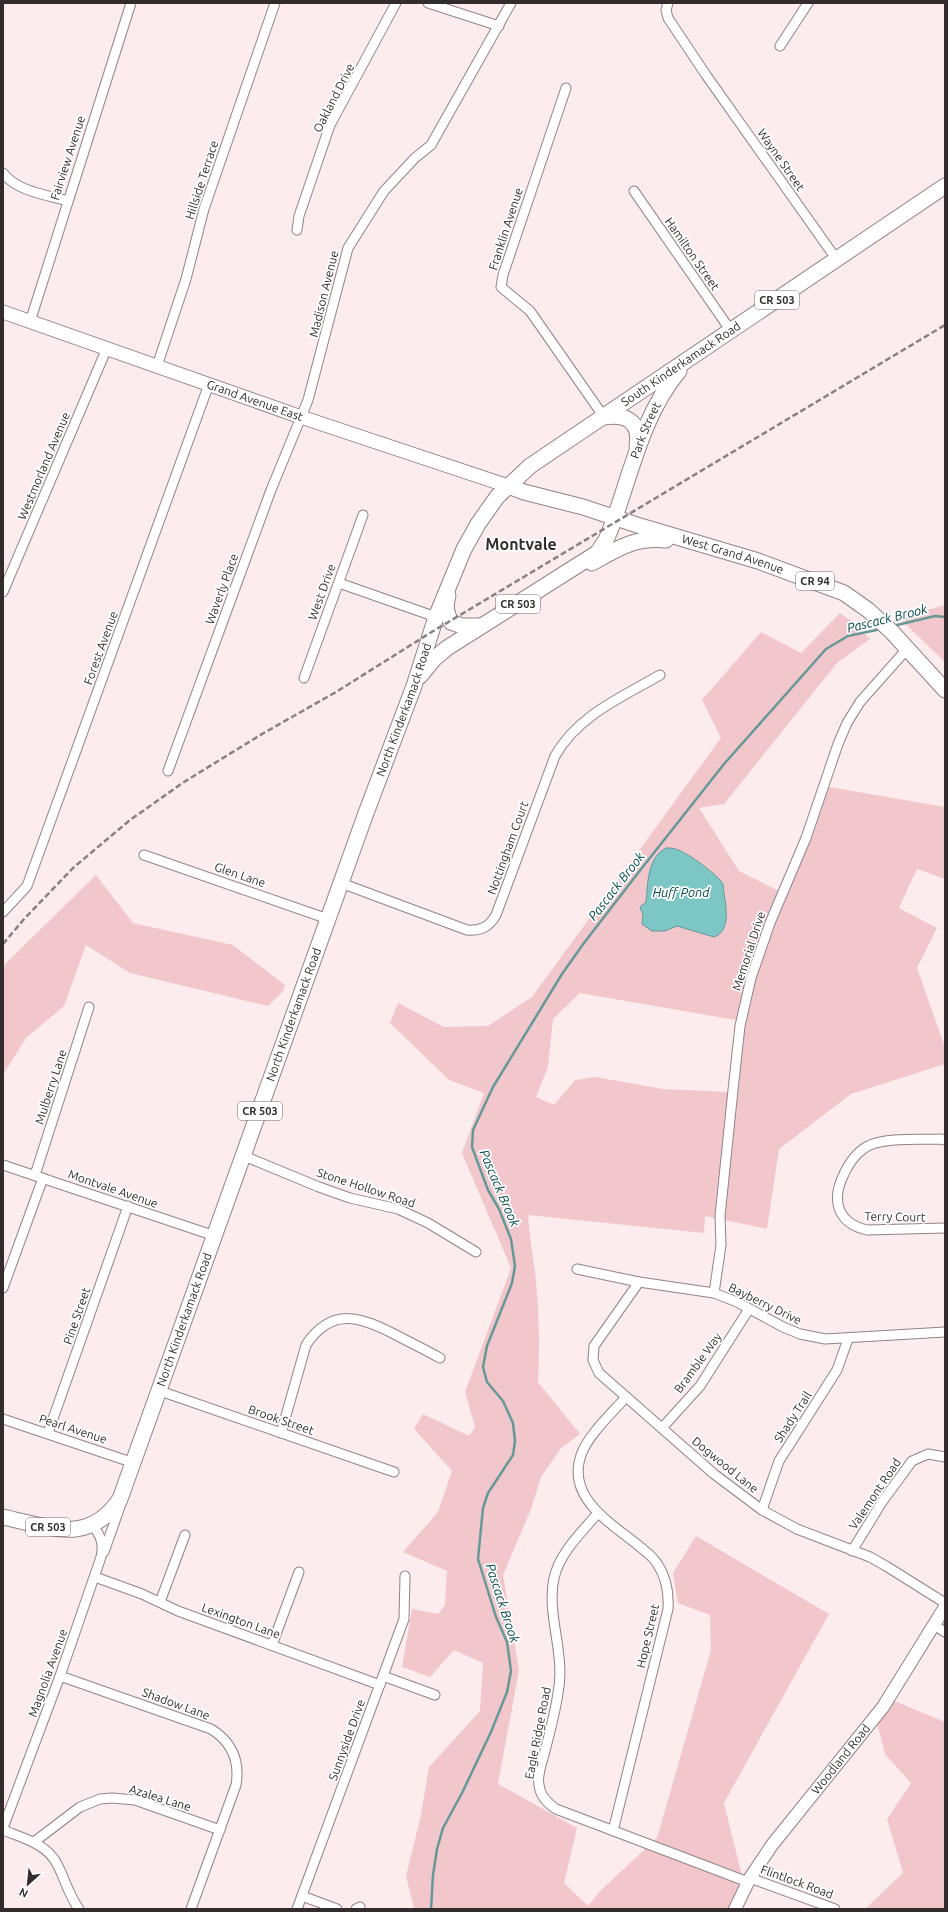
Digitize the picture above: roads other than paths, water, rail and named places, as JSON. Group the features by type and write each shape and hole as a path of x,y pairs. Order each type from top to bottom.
{"main road":[{"name":"South Kinderkamack Road","path":"508,486 530,466 945,186"},
{"name":"Grand Avenue East","path":"3,312 301,417 508,486"},
{"name":"Park Street","path":"615,517 652,412 680,370 696,355"},
{"path":"604,417 618,415 629,419 636,428 638,440 635,458"},
{"name":"West Grand Avenue","path":"508,486 758,561 816,581 844,593 868,610 892,632 945,690"},
{"name":"North Kinderkamack Road","path":"3,1516 63,1530 74,1530 93,1526 102,1520 115,1507 124,1490 328,919 414,686 436,617 455,570 481,519 497,497 508,486"},
{"name":"CR 503","path":"414,686 434,659 447,648 598,553 606,540 615,517"},
{"path":"576,567 589,565 626,544 636,541 661,539 678,541 685,539"},
{"path":"451,622 447,614 446,604 455,570"},
{"path":"436,617 462,626 481,626"}],"street":[{"name":"Fairview Avenue","path":"30,322 131,3"},
{"name":"Hillside Terrace","path":"157,366 186,279 204,209 275,3"},
{"name":"Oakland Drive","path":"297,230 299,216 330,125 396,3"},
{"path":"428,3 499,26"},
{"name":"Wayne Street","path":"668,3 666,10 668,18 706,75 837,260"},
{"path":"780,46 808,3"},
{"name":"Madison Avenue","path":"301,417 308,400 348,248 384,191 415,158 431,145 510,6"},
{"name":"Franklin Avenue","path":"566,88 503,275 501,287 530,311 604,417"},
{"path":"3,173 7,179 23,188 68,201"},
{"name":"Hamilton Street","path":"634,192 731,331"},
{"name":"Westmorland Avenue","path":"3,592 107,348"},
{"name":"Forest Avenue","path":"3,912 27,886 209,384"},
{"name":"Waverly Place","path":"168,771 271,490 301,417"},
{"name":"West Drive","path":"304,678 363,515"},
{"path":"339,583 436,617"},
{"name":"Memorial Drive","path":"714,1293 721,1245 720,1216 733,1090 744,1006 760,949 806,838 846,723 860,702 907,649"},
{"name":"Nottingham Court","path":"341,883 467,930 481,930 487,926 496,915 555,756 561,745 570,733 588,717 660,675"},
{"name":"Glen Lane","path":"144,854 328,919"},
{"name":"Mulberry Lane","path":"3,1288 39,1177 89,1007"},
{"name":"Terry Court","path":"945,1140 884,1141 870,1145 855,1156 849,1163 839,1184 836,1196 840,1212 845,1219 858,1228 867,1230 945,1228"},
{"name":"Stone Hollow Road","path":"244,1156 319,1188 350,1198 384,1205 404,1212 428,1223 476,1252"},
{"name":"Montvale Avenue","path":"3,1165 215,1236"},
{"name":"Pine Street","path":"48,1433 128,1206"},
{"name":"Bayberry Drive","path":"577,1269 639,1282 714,1293 800,1334 825,1339 848,1339 945,1332"},
{"name":"Dogwood Lane","path":"639,1282 598,1339 593,1353 595,1367 599,1374 735,1491 762,1510 796,1529 886,1566 945,1603"},
{"name":"Bramble Way","path":"662,1428 700,1386 749,1309"},
{"path":"281,1433 304,1350 312,1336 327,1324 337,1319 361,1319 378,1326 440,1358"},
{"name":"Shady Trail","path":"762,1510 779,1461 837,1370 848,1339"},
{"name":"Brook Street","path":"160,1391 394,1472"},
{"name":"Hope Street","path":"613,1831 668,1609 669,1597 664,1576 653,1558 598,1513 590,1504 580,1486 578,1471 581,1455 590,1440 626,1397"},
{"name":"Pearl Avenue","path":"3,1420 48,1433 134,1463"},
{"name":"Valemont Road","path":"852,1551 882,1502 912,1461 928,1454 945,1457"},
{"path":"98,1568 116,1523 124,1490"},
{"name":"Eagle Ridge Road","path":"598,1513 564,1554 554,1577 552,1599 560,1660 560,1676 559,1692 539,1777 539,1785 544,1799 556,1809 749,1880"},
{"name":"Magnolia Avenue","path":"3,1829 60,1676 98,1568 101,1557 102,1543 100,1536 93,1526"},
{"path":"160,1602 185,1535"},
{"path":"272,1646 298,1572"},
{"name":"Sunnyside Drive","path":"297,1909 404,1619 405,1576"},
{"name":"Lexington Lane","path":"95,1577 160,1602 178,1611 272,1646 382,1681 435,1696"},
{"name":"Woodland Road","path":"735,1909 749,1880 772,1845 883,1707 945,1607"},
{"path":"934,1625 945,1632"},
{"name":"Shadow Lane","path":"60,1676 211,1729 226,1741 235,1756 238,1775 236,1785 191,1909"},
{"name":"Azalea Lane","path":"34,1842 80,1807 100,1799 112,1798 135,1800 220,1830"},
{"path":"3,1829 34,1842 50,1854 56,1863 71,1896 80,1909"},
{"name":"Flintlock Road","path":"749,1880 835,1909"},
{"path":"302,1896 337,1909"}],"water":[{"name":"Huff Pond","path":"666,848 675,849 689,855 709,870 723,884 726,905 725,924 723,930 714,937 677,926 665,931 652,931 642,924 643,915 640,907 646,902 648,879 652,864 660,852"}],"waterway":[{"name":"Pascack Brook","path":"893,626 935,616 945,617"},
{"name":"Pascack Brook","path":"431,1909 433,1875 437,1849 443,1828 462,1793 491,1732 507,1692 511,1671 507,1642 496,1617 478,1559 483,1508 488,1493 513,1455 515,1441 513,1423 503,1401 487,1382 483,1367 487,1346 512,1283 515,1266 511,1239 499,1209 488,1190 472,1147 473,1130 493,1087 562,974 584,943 724,764 826,649 848,636 881,629"}],"railway":[{"path":"3,944 25,918 73,868 130,820 184,782 945,325"}],"district":[{"name":"Montvale","path":"521,544"}]}
